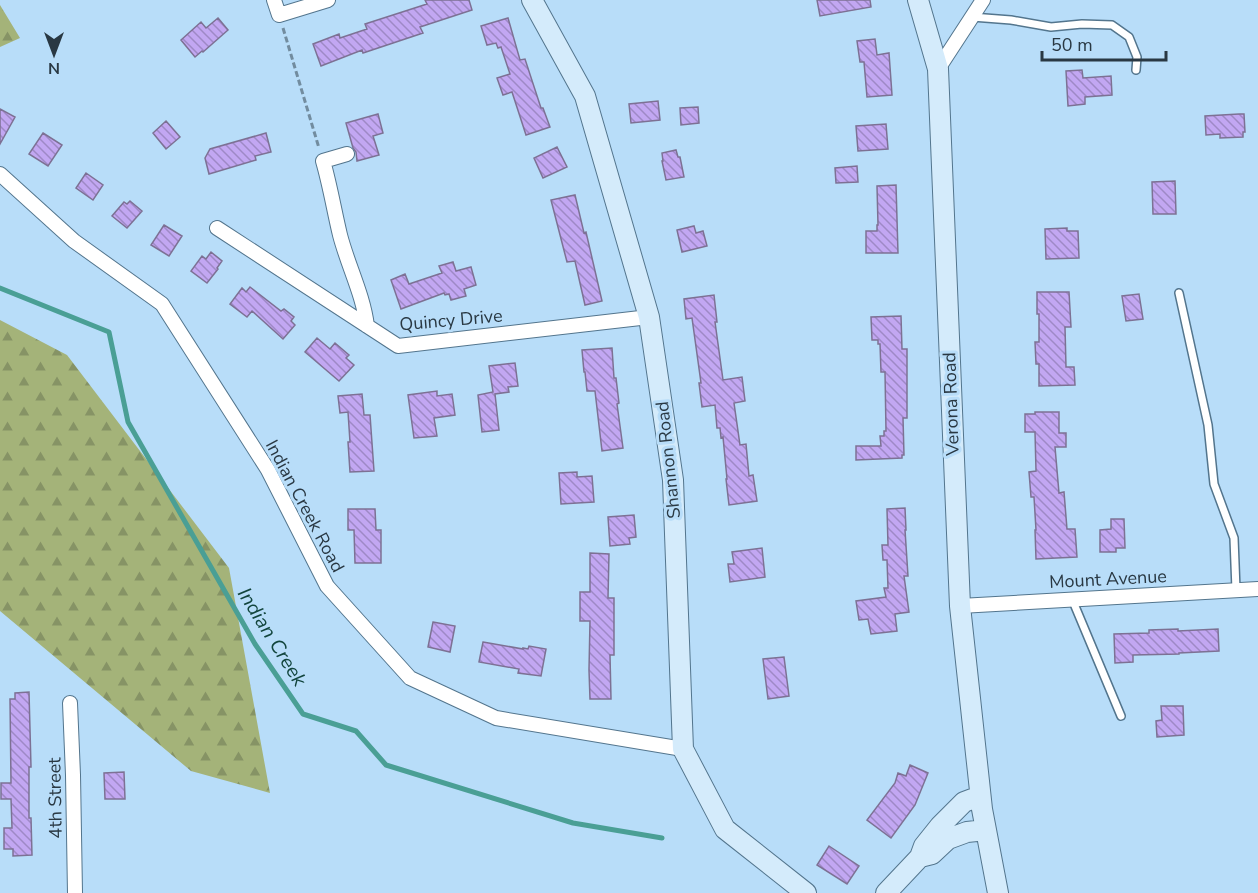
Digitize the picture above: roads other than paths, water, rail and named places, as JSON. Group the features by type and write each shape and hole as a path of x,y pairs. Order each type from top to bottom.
{"street":[{"path":"274,0 279,15 328,0"},
{"name":"Shannon Road","path":"532,0 585,96 649,317 673,480 683,749 726,829 806,893"},
{"name":"Verona Road","path":"918,0 938,69 960,606 981,802 998,893"},
{"path":"938,69 983,0"},
{"path":"347,154 323,161 340,236 364,309 367,326"},
{"name":"Indian Creek Road","path":"0,174 74,241 162,304 268,470 327,586 410,678 496,718 683,749"},
{"name":"Quincy Drive","path":"217,228 398,346 649,317"},
{"name":"Mount Avenue","path":"960,606 1258,589"},
{"name":"4th Street","path":"70,703 75,893"},
{"path":"886,893 920,857 924,846 939,826 964,802 981,802"},
{"path":"920,857 932,854 948,840 967,832 986,830"}],"lane":[{"path":"972,17 1011,20 1052,27 1082,24 1112,25 1129,37 1137,57 1136,70"},
{"path":"1179,293 1208,425 1214,484 1234,538 1236,590"},
{"path":"1071,599 1121,716"}],"waterway":[{"name":"Indian Creek","path":"0,288 109,332 128,422 255,644 303,714 356,731 386,765 573,823 662,838"}]}
